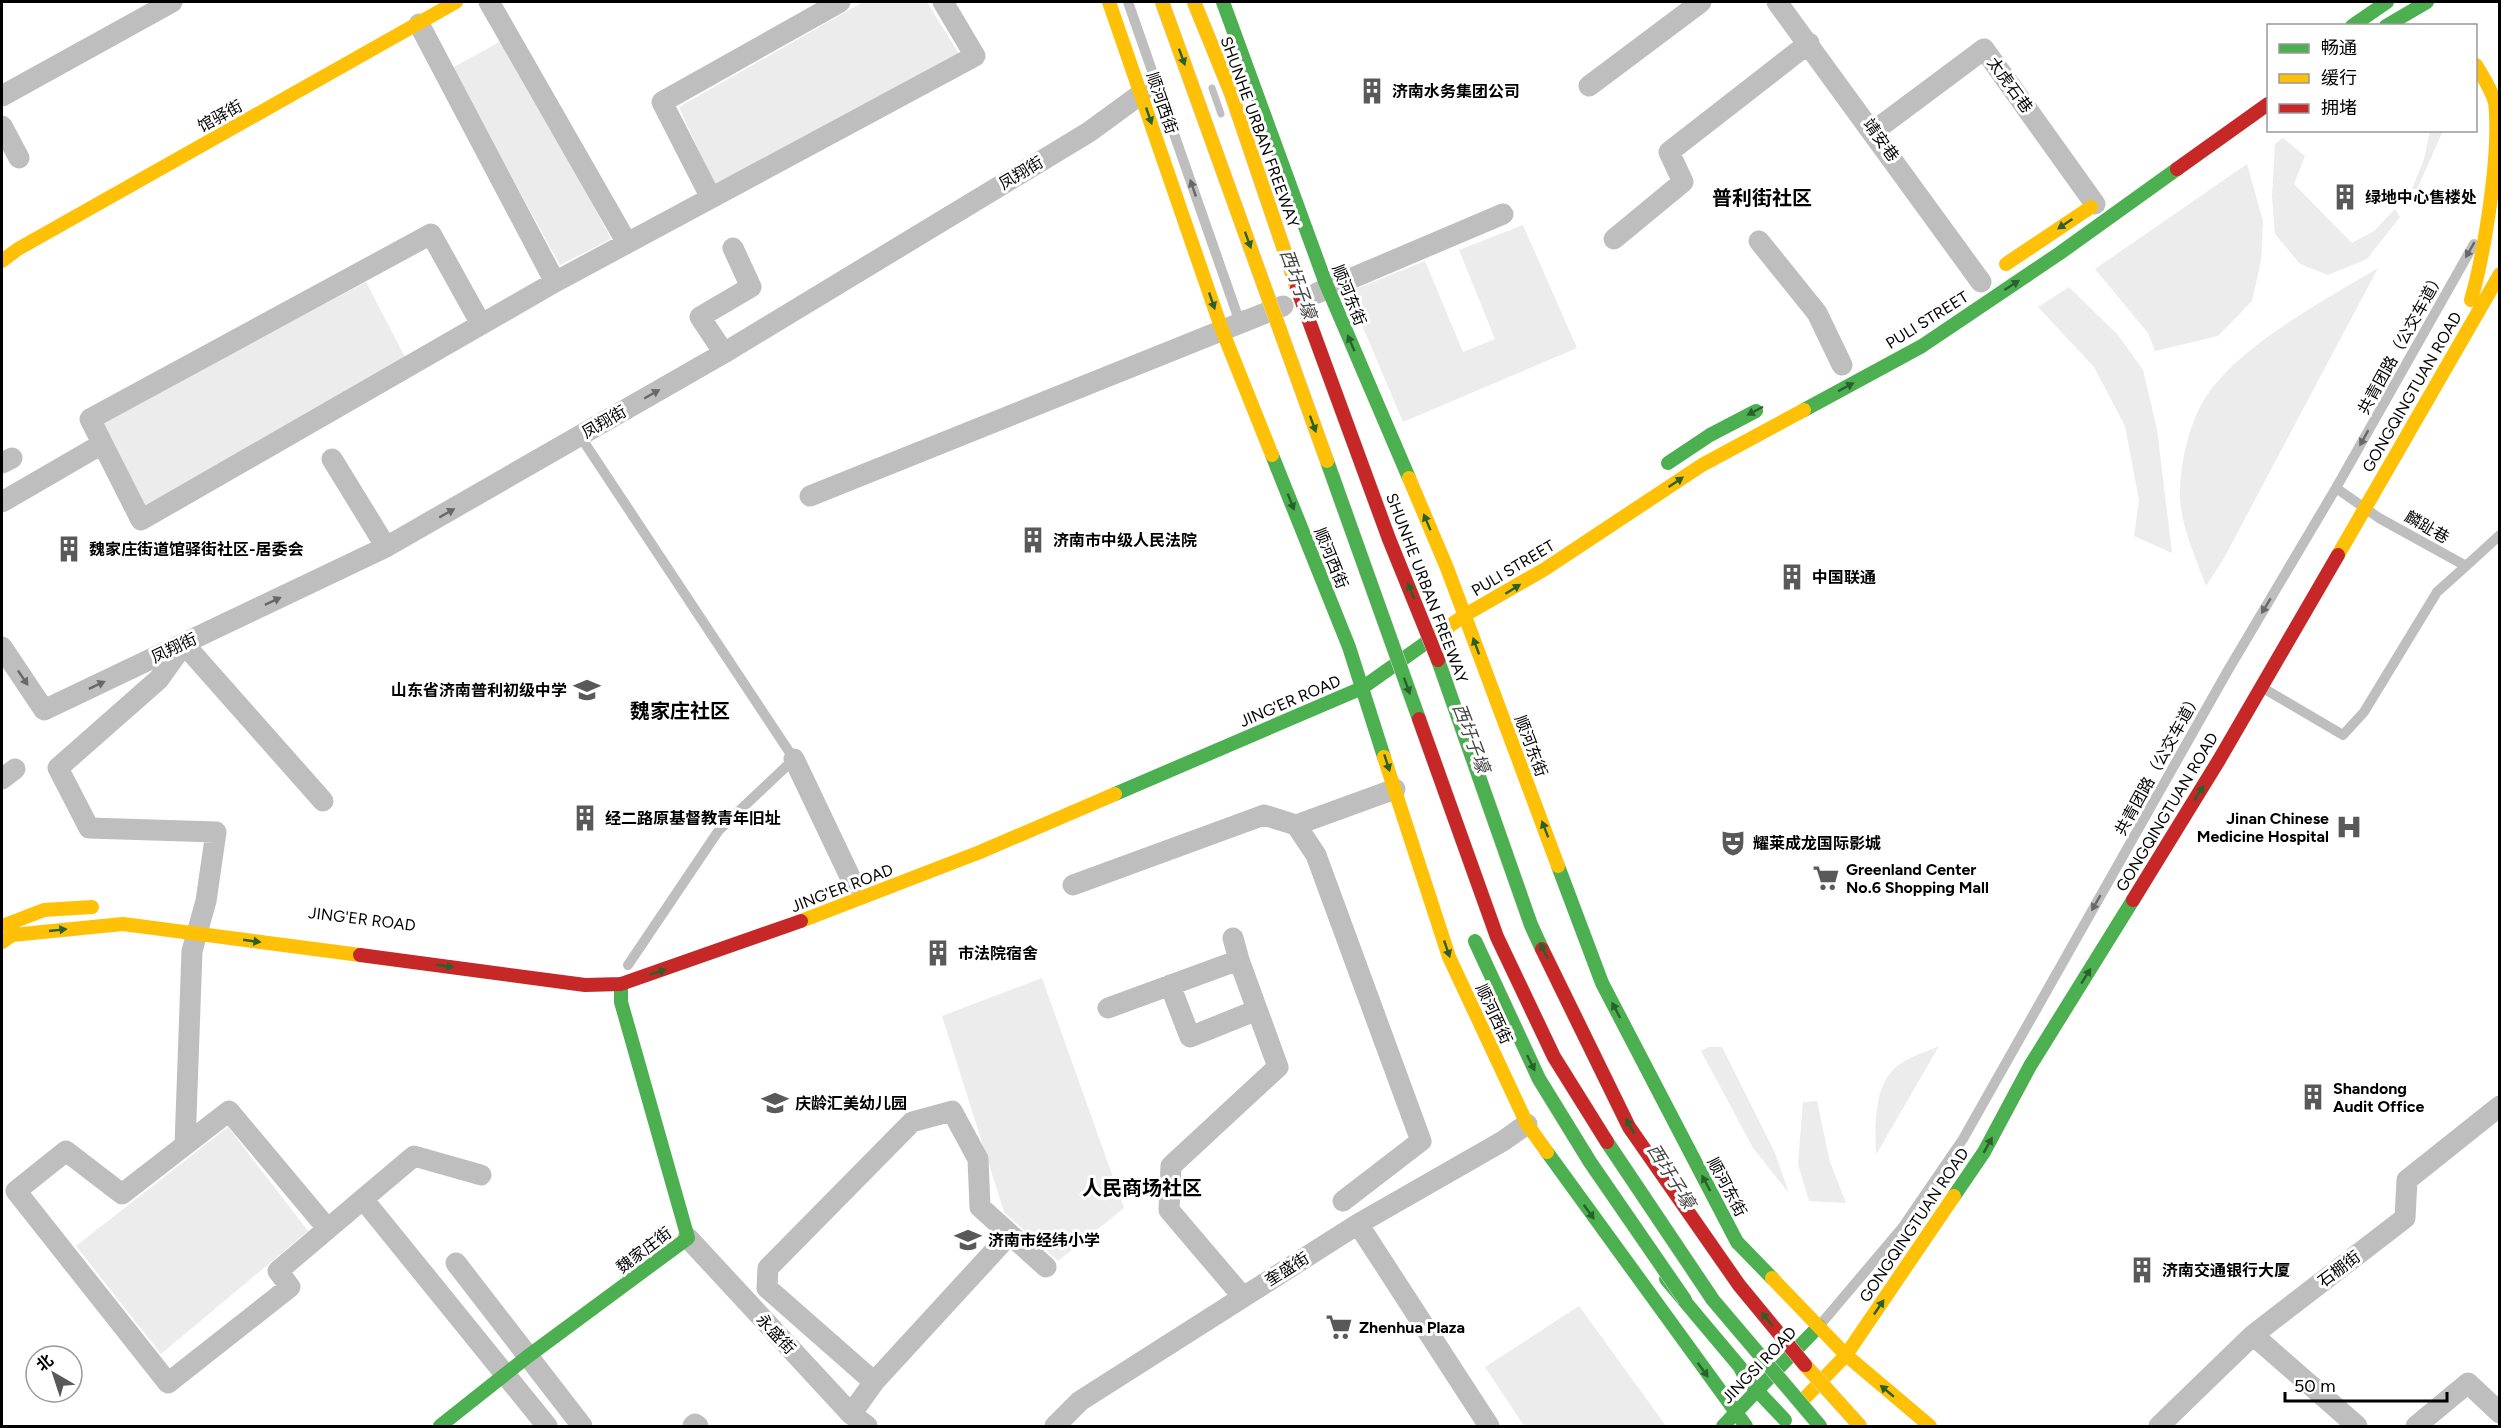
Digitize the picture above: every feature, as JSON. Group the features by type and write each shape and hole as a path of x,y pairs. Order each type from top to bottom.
{"main road":[{"name":"顺河西街","path":"1109,2 1222,330 1349,647 1449,957 1527,1124 1746,1426"},
{"path":"1162,2 1497,937 1554,1057 1605,1140 1713,1300 1820,1426"},
{"name":"SHUNHE URBAN FREEWAY","path":"1194,2 1231,93 1295,299 1435,652 1531,925 1629,1127 1739,1285 1806,1366 1860,1426"},
{"name":"顺河东街","path":"1223,2 1327,286 1465,615 1602,983 1737,1242 1846,1355 1930,1426"},
{"path":"2355,24 2386,2"},
{"path":"2389,24 2427,2"},
{"name":"馆驿街","path":"2,259 419,24 447,4"},
{"path":"2457,348 2485,253 2496,166 2496,105 2477,69"},
{"name":"PULI STREET","path":"1465,615 1506,594 1711,459 1922,346 2060,253 2267,105"},
{"name":"PULI STREET","path":"1977,285 2099,201"},
{"name":"GONGQINGTUAN ROAD","path":"1846,1355 1984,1152 2030,1066 2219,760 2499,274"},
{"path":"1260,275 1287,391"},
{"path":"1295,299 1378,469"},
{"path":"1661,468 1710,435 1769,404"},
{"name":"PULI STREET","path":"1465,615 1497,580"},
{"path":"1362,688 1465,615"},
{"path":"1437,618 1450,649"},
{"path":"1377,666 1384,688"},
{"name":"JING'ER ROAD","path":"1348,680 1362,688"},
{"name":"JING'ER ROAD","path":"2,942 12,935 123,924 201,920 585,985 621,984 734,947 980,852 1362,688"},
{"path":"2,926 44,910 110,906"},
{"path":"1471,932 1539,1078 1590,1162 1685,1300"},
{"path":"623,965 650,956"},
{"name":"魏家庄街","path":"440,1426 527,1357 688,1238 621,1002 621,984"},
{"name":"顺河西街","path":"1527,1124 1596,1198 1685,1300 1757,1390 1785,1420"},
{"path":"1694,1195 1737,1242"},
{"name":"JINGSI ROAD","path":"1723,1426 1819,1326"},
{"path":"1785,1420 1846,1355"}],"street":[{"path":"2,96 172,2"},
{"path":"489,2 627,243"},
{"path":"711,198 662,102 840,2"},
{"path":"481,324 431,234 90,419 141,520 555,282 975,56 943,2"},
{"path":"1589,86 1701,2"},
{"name":"靖安巷","path":"1778,2 1874,131 1977,285"},
{"path":"419,24 555,282"},
{"path":"1614,239 1683,183 1669,152 1809,43"},
{"name":"太虎石巷","path":"1874,131 1984,49 2099,201"},
{"name":"凤翔街","path":"2,646 44,710 386,547 724,353 1089,132 1141,94"},
{"path":"2,126 19,158"},
{"path":"810,496 1503,214"},
{"path":"1759,240 1817,313 1842,366"},
{"path":"724,353 700,317 751,287 734,248"},
{"path":"2,502 102,444"},
{"path":"332,459 386,547"},
{"path":"185,1145 192,951 201,920 216,832 89,828 58,768 159,679 184,644 323,801"},
{"path":"794,759 853,882"},
{"path":"1072,885 1264,815 1296,825 1395,789"},
{"path":"1296,825 1316,855 1421,1140 1343,1201"},
{"path":"1233,938 1278,1067 1171,1166 1169,1210 1243,1297"},
{"path":"1108,1008 1239,960"},
{"path":"1170,985 1190,1037 1257,1010"},
{"name":"石棚街","path":"2159,1426 2253,1335 2405,1218 2407,1180 2499,1106"},
{"path":"327,1228 229,1111 122,1194 66,1150 16,1191 168,1383 290,1287 278,1271 414,1156 481,1175"},
{"path":"874,1382 767,1288 768,1268 912,1122 952,1112 978,1159 980,1207 1046,1267"},
{"name":"奎盛街","path":"1055,1426 1080,1401 1358,1224 1503,1141 1527,1124"},
{"path":"363,1199 547,1426"},
{"path":"1358,1224 1489,1426"},
{"path":"859,1420 874,1382 1010,1234"},
{"name":"永盛街","path":"688,1238 859,1420"},
{"path":"456,1263 582,1426"},
{"path":"2253,1335 2357,1426"},
{"path":"2416,1426 2468,1383 2499,1413"},
{"path":"693,1426 695,1424 698,1426"}],"lane":[{"path":"1128,2 1238,317 1265,311"},
{"name":"共青团路（公交车道）","path":"1819,1326 1902,1228 1963,1139 2227,672 2337,488 2499,199"},
{"path":"580,436 794,759 719,830 623,965"},
{"name":"麟趾巷","path":"2337,488 2364,507 2466,566"},
{"path":"2261,687 2343,735 2364,712 2437,592 2499,535"}],"shaded area":[{"path":"863,2 927,2 959,54 714,185 679,107"},
{"path":"505,39 611,239 560,265 452,68"},
{"path":"2430,132 2443,132 2417,189 2412,189 2424,159"},
{"path":"2283,138 2305,156 2294,184 2352,243 2374,231 2395,209 2400,217 2367,259 2328,275 2300,264 2275,234 2272,196 2275,144"},
{"path":"2247,164 2263,221 2261,261 2252,301 2218,336 2155,351 2148,333 2095,269"},
{"path":"1523,225 1577,348 1403,422 1348,292 1425,261 1463,352 1495,339 1459,250"},
{"path":"2378,268 2224,558 2206,586 2186,530 2180,495 2185,450 2200,407 2214,386 2255,346 2306,311"},
{"path":"366,282 405,357 144,509 101,422"},
{"path":"2069,287 2118,335 2143,370 2157,429 2172,553 2134,536 2139,500 2125,426 2094,367 2038,307"},
{"path":"1042,978 1124,1208 1058,1261 1004,1212 942,1016"},
{"path":"1939,1046 1876,1155 1876,1118 1880,1093 1885,1082 1900,1064"},
{"path":"1708,1047 1722,1047 1775,1153 1789,1193 1753,1148 1701,1051"},
{"path":"1817,1101 1830,1162 1846,1203 1809,1201 1798,1164 1803,1102"},
{"path":"228,1127 308,1231 161,1354 76,1246"},
{"path":"1579,1306 1666,1426 1524,1426 1485,1367"}],"waterway":[{"name":"西圩子壕","path":"1212,88 1221,114"}],"traffic: fast":[{"path":"1223,2 1326,284 1409,478"},
{"path":"2355,24 2387,2"},
{"path":"2389,24 2427,2"},
{"path":"1804,410 1922,346 2060,253 2177,169"},
{"path":"1668,463 1710,435 1756,411"},
{"path":"1272,455 1349,647 1384,757"},
{"path":"1327,461 1419,719"},
{"path":"1115,794 1362,688 1434,637"},
{"path":"1438,660 1531,925 1542,949"},
{"path":"1558,866 1602,983 1737,1242 1772,1278"},
{"path":"1954,1196 1984,1152 2030,1066 2133,900"},
{"path":"1475,941 1539,1079 1590,1162 1685,1300"},
{"path":"440,1426 527,1357 688,1238 621,1002 621,984"},
{"path":"1607,1142 1713,1300 1820,1426"},
{"path":"1547,1152 1746,1426"},
{"path":"1666,1279 1740,1367 1746,1379 1785,1420"},
{"path":"1723,1426 1819,1326"}],"traffic: slow":[{"path":"2,261 18,249 456,2"},
{"path":"1109,2 1222,330 1272,455"},
{"path":"1162,2 1327,461"},
{"path":"1194,2 1231,93 1297,288"},
{"path":"2471,300 2482,255 2496,147 2495,102 2477,67"},
{"path":"2006,264 2091,207"},
{"path":"2338,555 2500,274"},
{"path":"1434,637 1465,615 1545,569 1702,465 1804,410"},
{"path":"1409,478 1447,568 1558,866"},
{"path":"1384,757 1449,957 1527,1124 1547,1152"},
{"path":"801,921 980,852 1115,794"},
{"path":"5,925 44,910 92,907"},
{"path":"2,942 12,935 123,924 360,955"},
{"path":"1803,1400 1846,1355 1954,1196"},
{"path":"1772,1278 1846,1355 1930,1426"},
{"path":"1805,1365 1860,1426"}],"traffic: jam":[{"path":"2177,169 2267,105"},
{"path":"1297,288 1389,539 1438,660"},
{"path":"2133,900 2219,760 2338,555"},
{"path":"1419,719 1497,937 1554,1057 1607,1142"},
{"path":"360,955 585,985 621,984 801,921"},
{"path":"1542,949 1629,1127 1739,1285 1805,1365"}],"place":[{"name":"济南水务集团公司","path":"1372,91"},
{"name":"绿地中心售楼处","path":"2345,197"},
{"name":"济南市中级人民法院","path":"1033,540"},
{"name":"魏家庄街道馆驿街社区-居委会","path":"69,549"},
{"name":"中国联通","path":"1792,577"},
{"name":"山东省济南普利初级中学","path":"587,690"},
{"name":"经二路原基督教青年旧址","path":"585,818"},
{"name":"Jinan Chinese Medicine Hospital","path":"2349,827"},
{"name":"耀莱成龙国际影城","path":"1733,843"},
{"name":"Greenland Center No.6 Shopping Mall","path":"1826,878"},
{"name":"市法院宿舍","path":"938,953"},
{"name":"Shandong Audit Office","path":"2313,1097"},
{"name":"庆龄汇美幼儿园","path":"775,1103"},
{"name":"济南市经纬小学","path":"968,1240"},
{"name":"济南交通银行大厦","path":"2142,1270"},
{"name":"Zhenhua Plaza","path":"1339,1327"}],"district":[{"name":"普利街社区","path":"1762,198"},
{"name":"魏家庄社区","path":"680,711"},
{"name":"人民商场社区","path":"1142,1188"}]}
